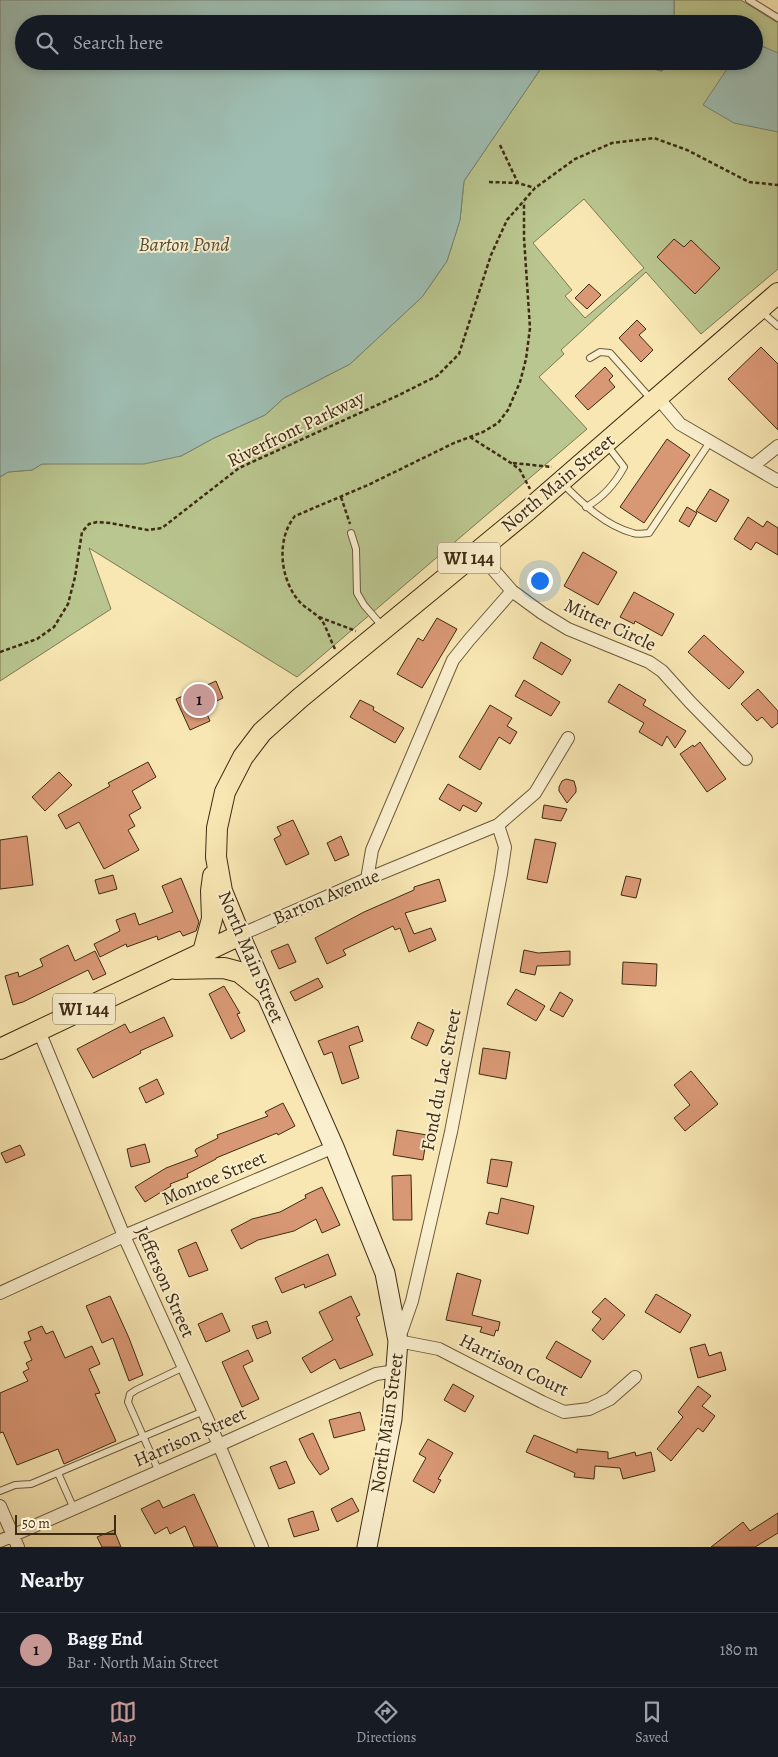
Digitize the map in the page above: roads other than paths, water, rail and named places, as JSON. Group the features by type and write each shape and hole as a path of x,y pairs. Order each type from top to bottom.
{"main road":[{"name":"North Main Street","path":"367,1547 392,1419 398,1341 385,1273 334,1148 222,891 216,857 217,828 225,792 242,757 262,732 568,476 778,293"},
{"path":"203,952 212,919 210,891 216,857"},
{"name":"Barton Avenue","path":"0,1049 240,935"},
{"path":"168,969 224,968 239,972 265,993"}],"street":[{"path":"656,400 680,424 778,481"},
{"path":"753,466 778,446"},
{"name":"Mitter Circle","path":"476,552 512,591 542,613 568,629 649,662 662,671 746,759"},
{"path":"367,879 372,850 453,660 512,591"},
{"name":"Barton Avenue","path":"240,935 367,879 498,825 535,794 568,738"},
{"name":"Fond du Lac Street","path":"398,1341 412,1301 451,1132 499,884 504,847 498,825"},
{"name":"Jefferson Street","path":"39,1031 124,1236 220,1445 262,1547"},
{"name":"Monroe Street","path":"0,1293 124,1236 334,1148"},
{"name":"Harrison Court","path":"398,1341 439,1349 564,1412 589,1409 610,1399 635,1377"},
{"name":"Harrison Street","path":"0,1541 15,1541 74,1509 376,1374 396,1372"},
{"path":"0,1506 15,1541"}],"lane":[{"path":"749,0 778,18"},
{"path":"759,310 778,326"},
{"path":"590,358 600,352 610,353 656,400"},
{"path":"568,476 586,507 613,524 634,534 648,533 710,442"},
{"path":"586,507 602,495 618,478 624,467 606,443"},
{"path":"351,533 356,549 357,593 378,633"},
{"path":"159,1472 128,1402 130,1394 136,1390 184,1367"},
{"path":"0,1492 16,1485 31,1484 204,1411"},
{"path":"58,1473 74,1509"}],"water":[{"name":"Barton Pond","path":"0,0 674,0 674,15 15,15 15,70 540,70 464,181 460,220 447,261 422,297 350,364 284,398 265,415 214,438 181,456 144,464 42,464 32,470 8,472 0,477"},
{"path":"763,46 778,53 778,132 734,123 703,105 726,70 763,70"}],"place":[{"name":"Bagg End","path":"199,700"}]}
